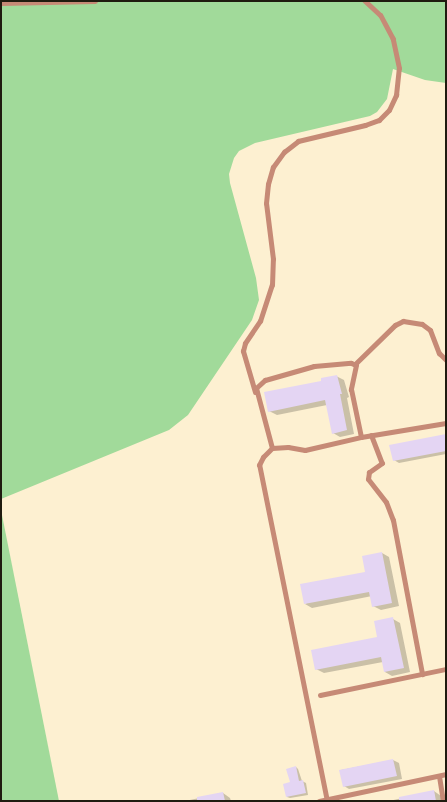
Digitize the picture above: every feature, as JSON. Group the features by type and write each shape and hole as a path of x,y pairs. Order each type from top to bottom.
{"lane":[{"path":"1,3 95,1"},
{"path":"272,448 243,351 245,343 260,321 271,293 273,259 266,194 273,167 284,152 298,141 379,120 389,110 396,96 399,68 393,38 380,15 365,1"},
{"path":"361,437 351,389 355,364 372,346 404,321 422,324 430,330 439,352 446,360"},
{"path":"255,392 259,384 265,380 314,366 355,364"},
{"path":"327,800 259,465 262,457 272,448 288,446 305,450 371,435 446,423"},
{"path":"371,435 382,463 369,472 368,479 386,502 393,520 422,674"},
{"path":"320,694 446,668"},
{"path":"320,801 446,774"},
{"path":"439,776 443,801"}],"green space":[{"path":"1,1 446,1 446,83 425,80 393,69 387,99 377,112 370,116 255,143 239,151 234,158 229,174 230,183 256,278 259,300 252,320 188,415 169,430 1,499"},
{"path":"1,510 59,801 1,801"}],"building":[{"path":"337,375 342,394 340,394 347,430 332,434 325,400 268,412 264,392 321,381 321,378"},
{"path":"446,434 446,451 393,461 389,445"},
{"path":"382,552 392,603 372,607 369,592 304,604 300,584 365,572 362,556"},
{"path":"393,617 404,668 384,672 381,657 315,670 311,650 377,637 374,621"},
{"path":"393,759 397,776 343,787 339,770"},
{"path":"296,766 299,781 303,780 306,793 286,797 283,784 290,782 286,769"},
{"path":"434,790 436,801 399,801 399,797"},
{"path":"223,792 225,801 197,801 197,797"}]}
